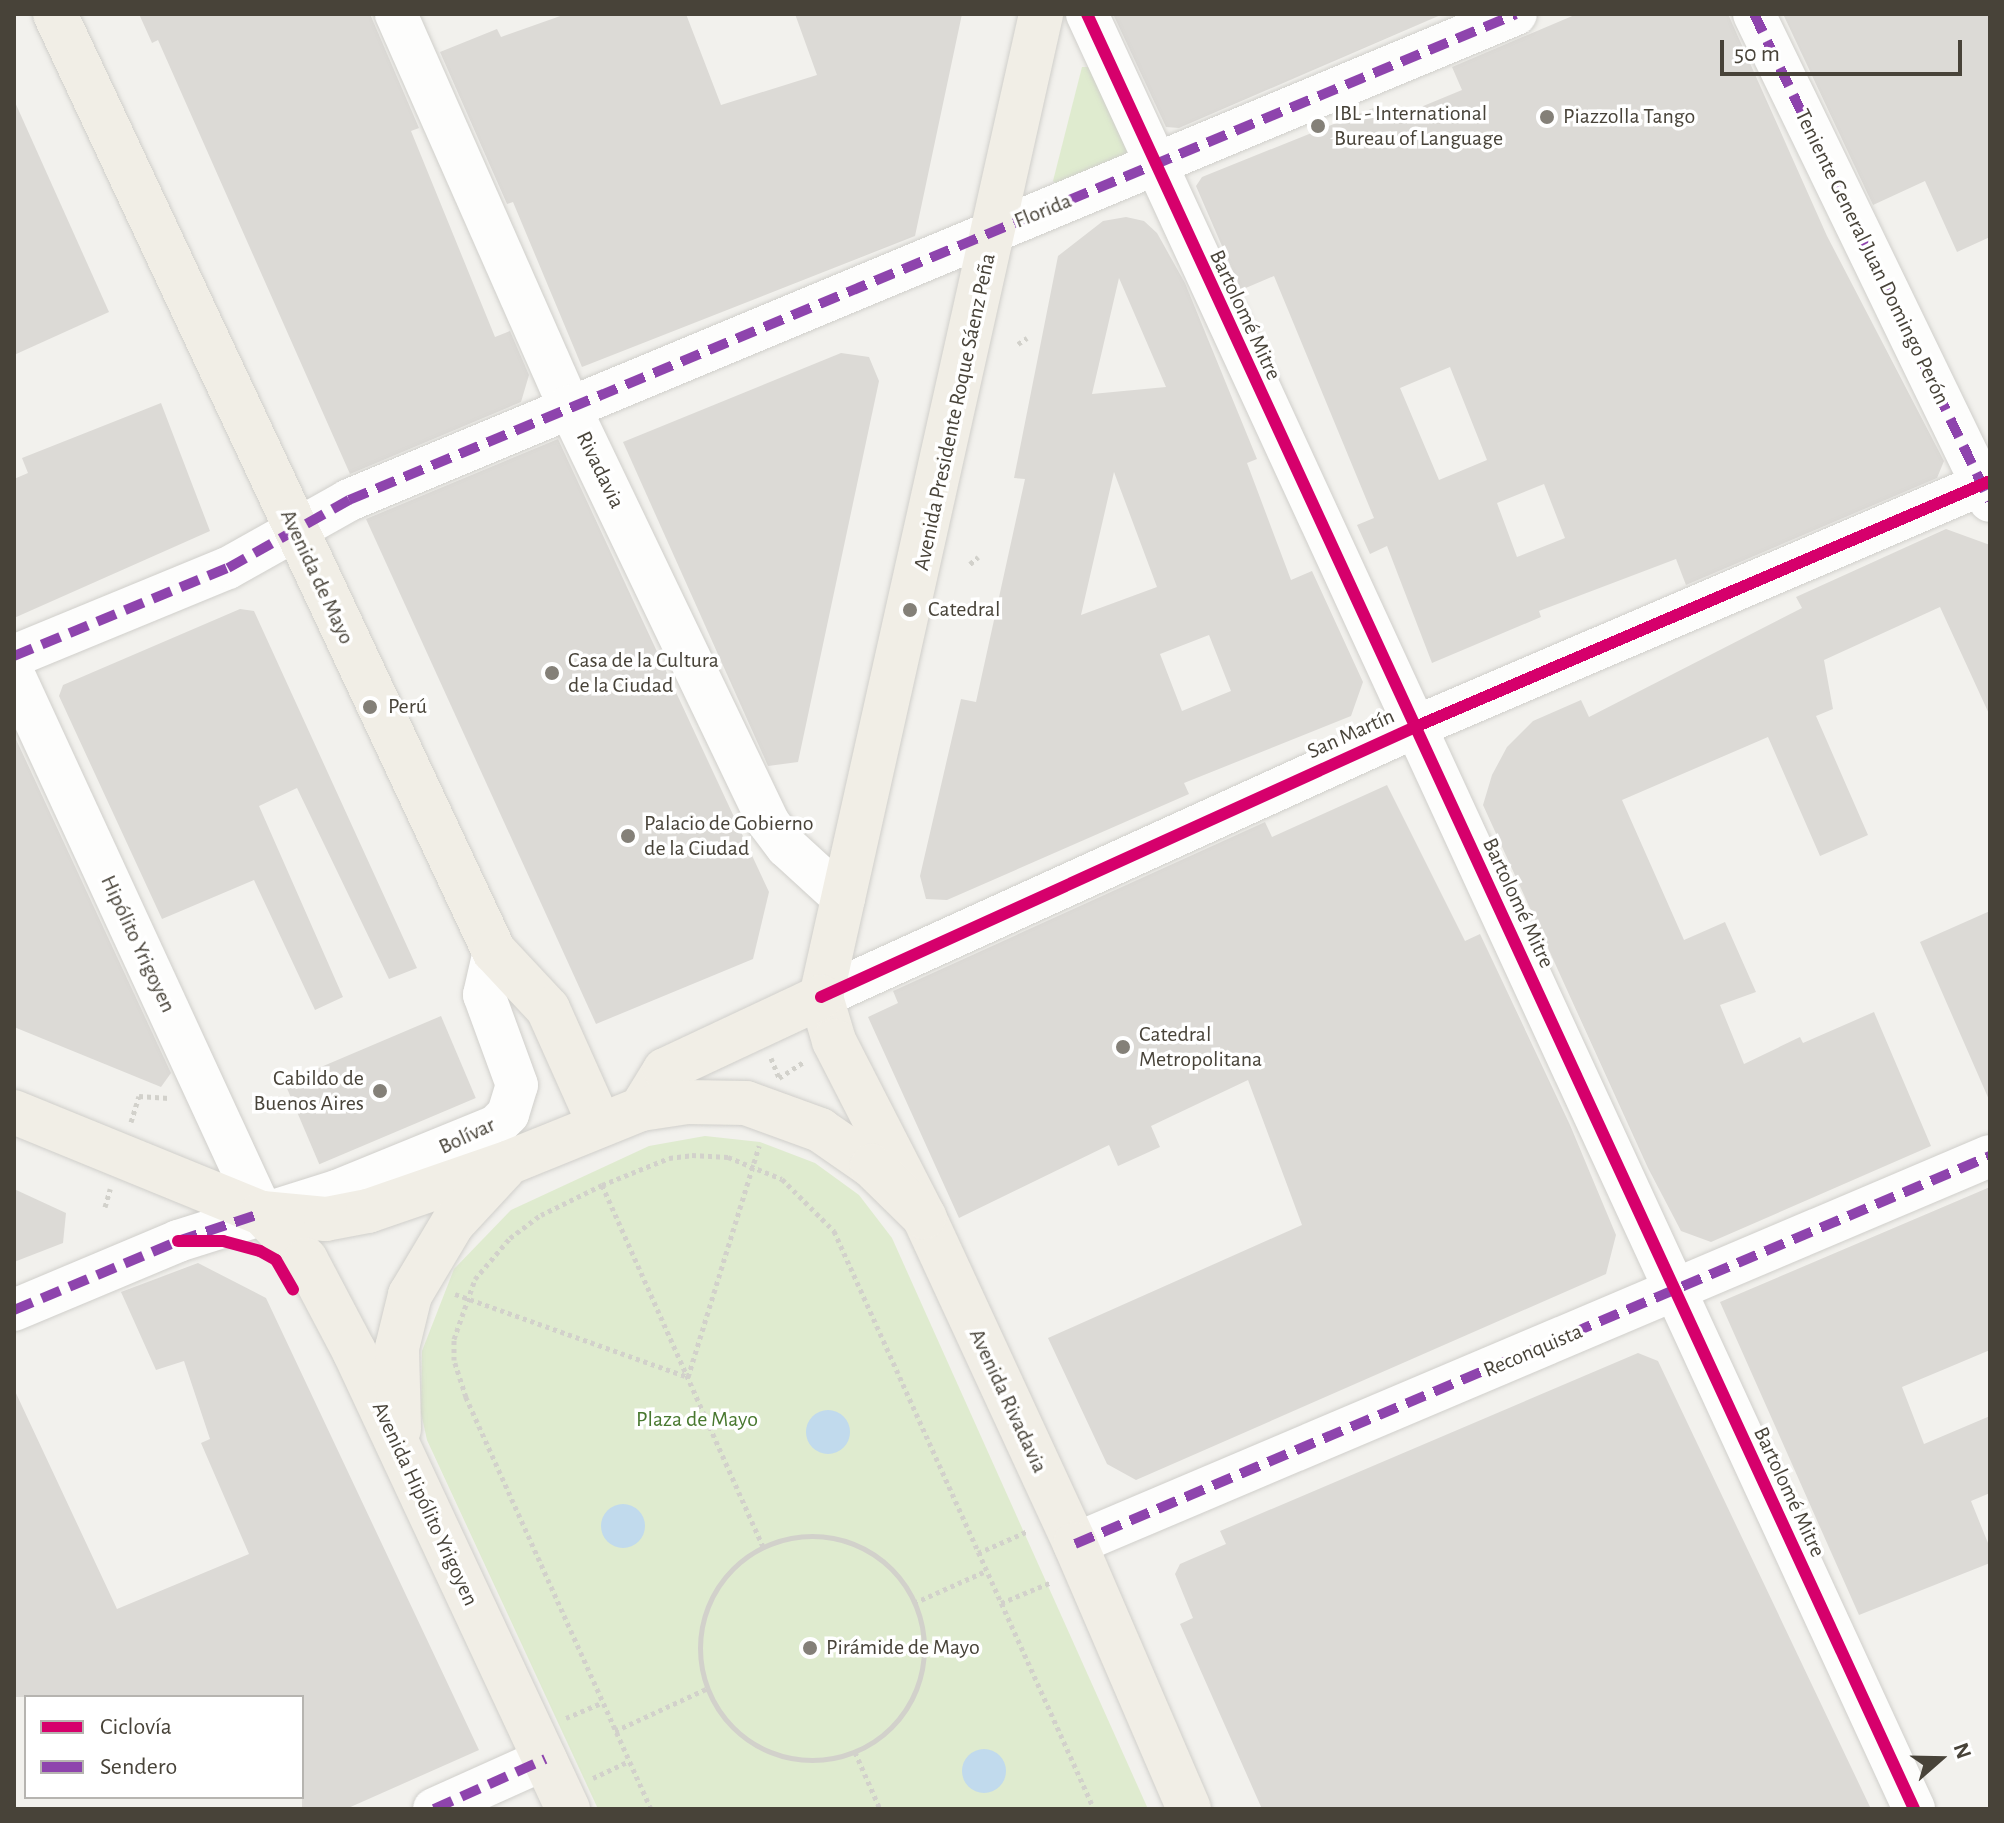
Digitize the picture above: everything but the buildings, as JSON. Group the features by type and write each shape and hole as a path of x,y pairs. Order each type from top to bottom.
{"main road":[{"name":"Avenida de Mayo","path":"55,14 295,533 494,951 548,1009 600,1125"},
{"name":"Avenida Presidente Roque Sáenz Peña","path":"821,997 1041,14"},
{"path":"641,1109 665,1070 821,997"},
{"name":"Avenida Rivadavia","path":"821,997 834,1041 924,1217 1075,1544 1189,1809"},
{"name":"Bolívar","path":"262,1213 346,1217 510,1162 641,1109 687,1102 746,1103 796,1119 872,1166 924,1217"},
{"path":"14,1112 262,1213"},
{"name":"Bolívar","path":"402,1456 397,1348 410,1295 453,1223 510,1162"},
{"name":"Avenida Hipólito Yrigoyen","path":"262,1213 306,1260 402,1456 551,1740 577,1796"}],"street":[{"name":"Rivadavia","path":"396,14 569,406 768,822 787,847 844,899"},
{"name":"Bartolomé Mitre","path":"1087,14 1154,167 1914,1809"},
{"name":"Florida","path":"569,406 1154,167 1516,14"},
{"name":"Teniente General Juan Domingo Perón","path":"1754,14 1987,489"},
{"path":"14,656 228,568 349,500 569,406"},
{"name":"San Martín","path":"821,997 1415,727 1987,489"},
{"name":"Hipólito Yrigoyen","path":"14,675 262,1213"},
{"name":"Bolívar","path":"14,1310 178,1241 366,1179 496,1126 508,1114 517,1085 484,995 494,951"},
{"name":"Reconquista","path":"1075,1544 1990,1156"},
{"path":"434,1809 551,1740"}],"path":[{"path":"1018,344 1027,338"},
{"path":"970,564 978,557"},
{"path":"770,1054 779,1078 814,1056"},
{"path":"688,1377 760,1142"},
{"path":"651,1809 466,1397 454,1360 454,1339 467,1298 486,1261 541,1215 602,1185 669,1158 710,1155 754,1165 802,1195 834,1231 1094,1809"},
{"path":"602,1185 763,1546"},
{"path":"450,1292 688,1377"},
{"path":"978,1553 1025,1532"},
{"path":"807,1536 851,1542 889,1566 914,1603 924,1646 916,1690 892,1727 855,1752 812,1760 768,1751 732,1726 708,1688 700,1641 713,1595 743,1559 763,1546 807,1536"},
{"path":"914,1603 986,1571"},
{"path":"615,1731 708,1688"},
{"path":"551,1740 601,1703"},
{"path":"855,1752 880,1809"},
{"path":"577,1796 629,1761"}],"green space":[{"path":"1082,67 1093,67 1133,151 1064,193 1053,181"},
{"name":"Plaza de Mayo","path":"705,1136 760,1142 815,1163 859,1195 892,1238 1148,1809 598,1809 427,1440 421,1413 422,1351 454,1269 511,1210 649,1146"}],"water":[{"path":"828,1410 844,1416 850,1432 844,1448 828,1454 812,1448 806,1432 812,1416"},
{"path":"623,1504 639,1510 645,1526 639,1542 623,1548 607,1542 601,1526 607,1510"},
{"path":"984,1749 999,1756 1006,1771 999,1786 984,1793 969,1786 962,1771 969,1756"}],"marked path":[{"path":"14,656 228,568 349,500 1516,14"},
{"path":"1754,14 1990,501"},
{"path":"1075,1544 1990,1156"},
{"path":"14,1310 178,1241 262,1213"},
{"path":"434,1809 545,1759"}],"cycle path":[{"path":"1087,14 1914,1809"},
{"path":"821,997 1415,727 1990,481"},
{"path":"178,1241 223,1241 260,1251 276,1260 293,1289"}],"place":[{"name":"Piazzolla Tango","path":"1547,117"},
{"name":"IBL - International Bureau of Language","path":"1318,126"},
{"name":"Catedral","path":"910,610"},
{"name":"Casa de la Cultura de la Ciudad","path":"552,673"},
{"name":"Perú","path":"370,707"},
{"name":"Palacio de Gobierno de la Ciudad","path":"628,836"},
{"name":"Catedral Metropolitana","path":"1123,1047"},
{"name":"Cabildo de Buenos Aires","path":"380,1091"},
{"name":"Pirámide de Mayo","path":"810,1648"}]}
